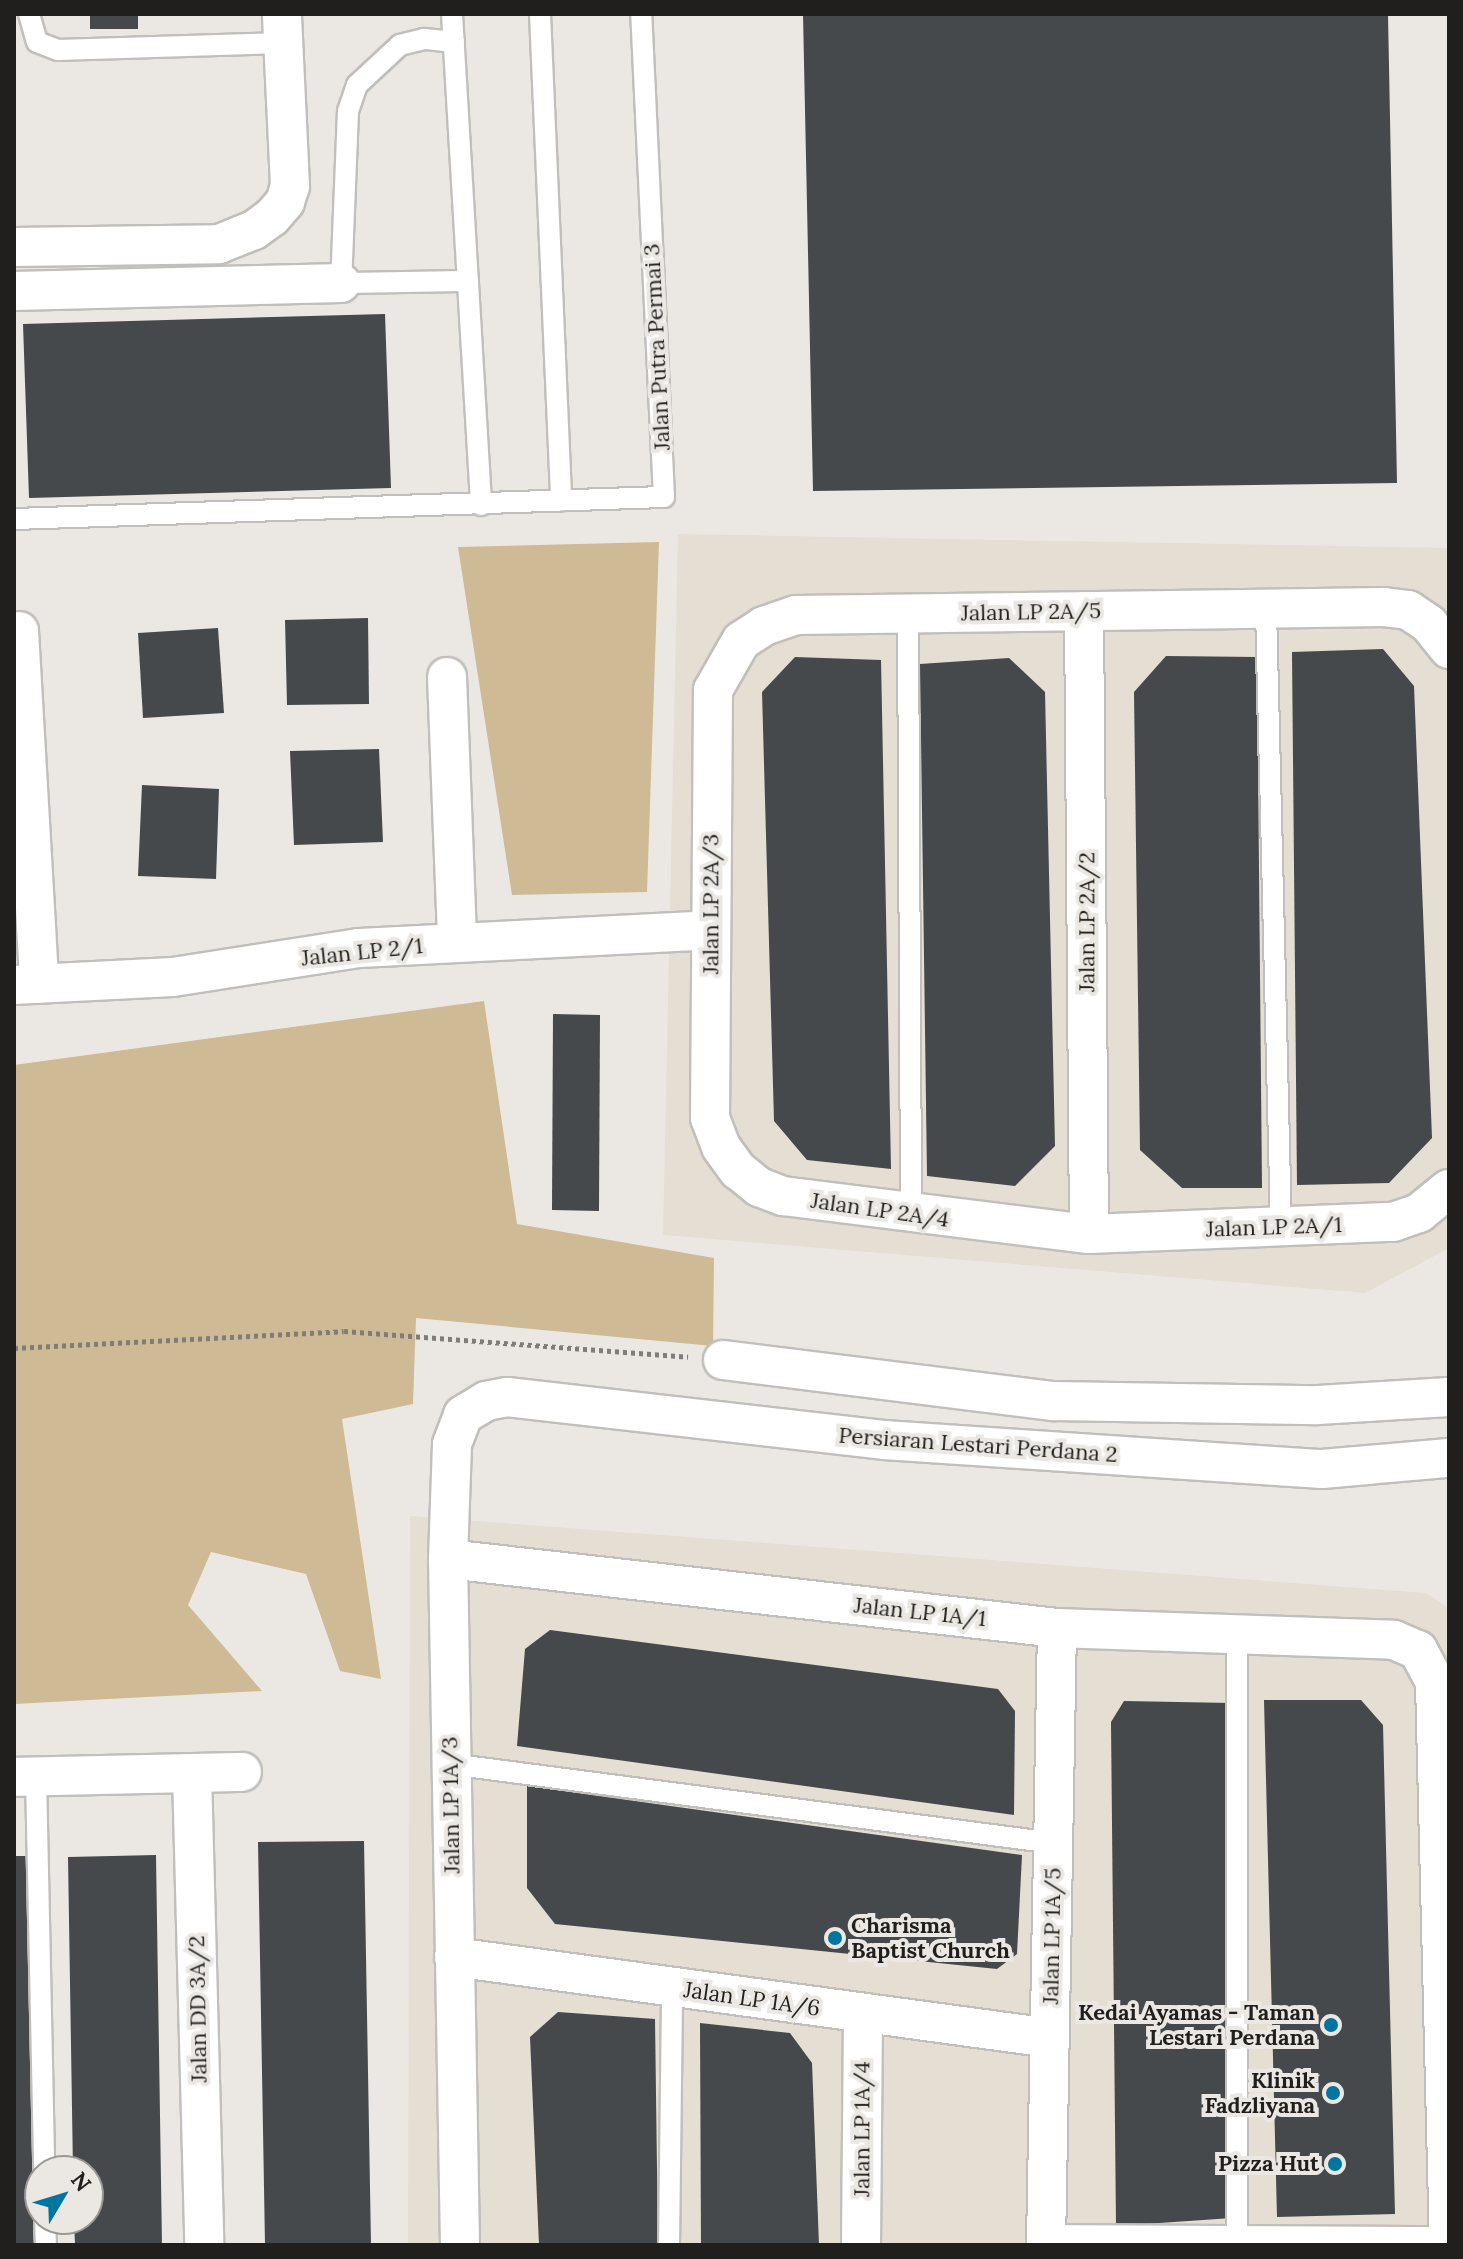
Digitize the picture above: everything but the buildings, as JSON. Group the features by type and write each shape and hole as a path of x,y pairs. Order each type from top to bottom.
{"street":[{"path":"14,247 219,244 254,230 285,202 290,186 282,28"},
{"path":"14,291 341,283"},
{"name":"Jalan LP 2A/5","path":"713,690 741,641 764,626 796,615 1384,607 1408,610 1429,624 1449,649"},
{"name":"Jalan LP 2A/2","path":"1084,611 1089,1234"},
{"path":"19,631 27,984"},
{"path":"447,677 457,943"},
{"name":"Jalan LP 2A/3","path":"710,1118 713,690"},
{"name":"Jalan LP 2/1","path":"27,984 173,977 359,948 711,930"},
{"name":"Jalan LP 2A/4","path":"710,1118 721,1147 759,1187 911,1216 1089,1234"},
{"name":"Jalan LP 2A/1","path":"1089,1234 1393,1222 1419,1213 1449,1189"},
{"path":"723,1360 1054,1401 1318,1405 1449,1397"},
{"name":"Persiaran Lestari Perdana 2","path":"507,1397 884,1440 1322,1469 1449,1458"},
{"name":"Jalan LP 1A/3","path":"460,2245 450,1764 448,1559 452,1444 463,1415 486,1401 507,1397"},
{"name":"Jalan LP 1A/1","path":"448,1559 1057,1628 1394,1640 1418,1650 1435,1682 1448,2221"},
{"name":"Jalan LP 1A/5","path":"1046,2240 1057,1628"},
{"path":"25,1776 242,1772"},
{"name":"Jalan DD 3A/2","path":"192,1773 204,2245"},
{"name":"Jalan LP 1A/6","path":"454,1957 1050,2038"},
{"name":"Jalan LP 1A/4","path":"861,2245 863,2014"},
{"path":"1448,2221 1449,2245"}],"lane":[{"path":"29,14 37,42 58,50 282,28"},
{"path":"452,14 481,505"},
{"path":"540,14 561,501"},
{"name":"Jalan Putra Permai 3","path":"14,519 664,497 641,14"},
{"path":"454,42 424,39 400,45 357,85 348,111 341,283 468,281"},
{"path":"1266,609 1281,1226"},
{"path":"908,613 911,1216"},
{"path":"1237,1636 1237,2241"},
{"path":"450,1764 1053,1843"},
{"path":"25,1776 43,2155"},
{"path":"669,2245 672,1988"},
{"path":"1046,2240 1237,2241 1449,2237"}],"path":[{"path":"14,1348 344,1331 723,1360"}],"shaded area":[{"path":"678,534 1449,548 1449,1248 1365,1293 663,1235"},
{"path":"659,542 647,892 512,895 458,547"},
{"path":"484,1001 517,1224 714,1258 713,1346 416,1318 413,1404 342,1419 381,1679 340,1671 306,1574 211,1552 188,1605 262,1691 14,1704 14,1065"},
{"path":"410,1516 1426,1593 1449,1608 1449,2245 408,2245"}],"place":[{"name":"Charisma Baptist Church","path":"835,1938"},
{"name":"Kedai Ayamas - Taman Lestari Perdana","path":"1331,2025"},
{"name":"Klinik Fadzliyana","path":"1333,2093"},
{"name":"Pizza Hut","path":"1335,2164"}]}
